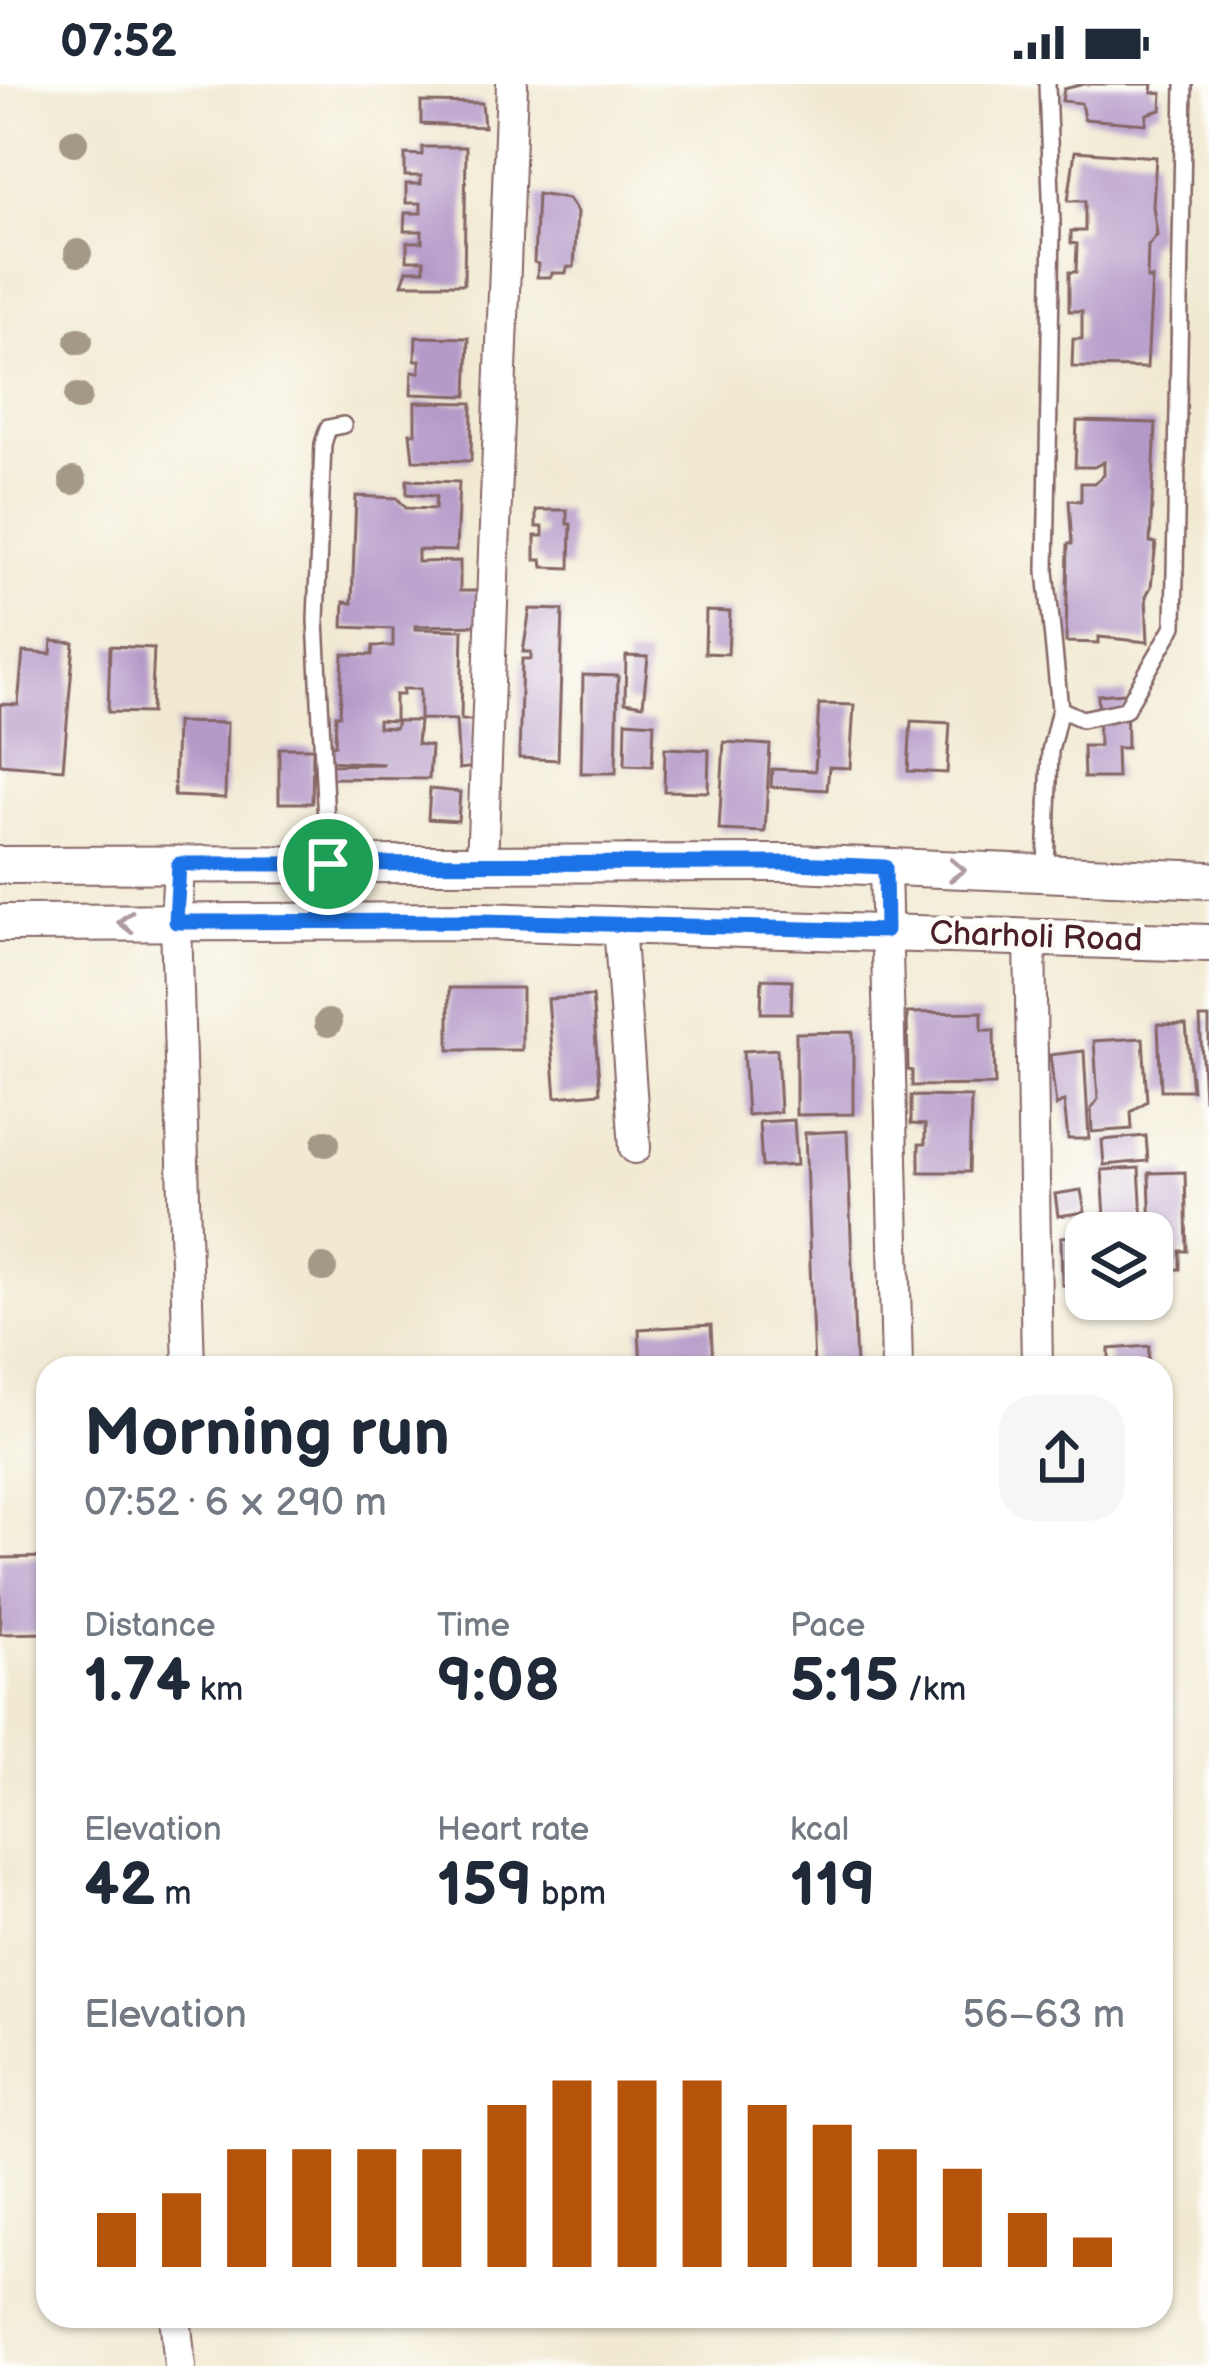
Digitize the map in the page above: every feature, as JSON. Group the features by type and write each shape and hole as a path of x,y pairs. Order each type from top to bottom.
{"street":[{"path":"482,864 512,84"},
{"path":"179,864 176,922 189,1356"},
{"name":"Charholi Road","path":"0,865 885,867 1209,880"},
{"path":"885,867 897,1356"},
{"name":"Charholi Road","path":"0,923 619,924 1209,944"},
{"path":"619,924 635,1148"},
{"path":"1030,937 1037,1356"}],"lane":[{"path":"1046,873 1050,752 1060,709 1046,571 1052,224 1047,84"},
{"path":"1060,709 1082,718 1125,710 1174,626 1184,84"},
{"path":"328,864 316,620 322,444 328,428 343,425"}],"building":[{"path":"1084,84 1153,84 1152,92 1162,93 1161,110 1147,114 1146,124 1084,119 1081,103 1062,101 1064,89"},
{"path":"421,102 482,103 484,127 421,124"},
{"path":"422,147 466,147 464,284 402,284 407,270 424,270 424,260 407,260 407,242 422,242 422,231 404,231 405,213 421,213 421,203 406,203 406,184 421,184 421,176 405,176 405,154 422,155"},
{"path":"1075,151 1156,157 1153,206 1157,235 1148,246 1147,279 1152,278 1147,368 1072,367 1073,339 1082,339 1082,311 1069,311 1069,272 1076,272 1077,244 1071,243 1071,231 1085,231 1085,201 1068,201"},
{"path":"537,194 568,199 577,212 574,267 551,277 537,277 534,262"},
{"path":"416,337 469,338 467,396 411,394 412,372 420,372 420,360 415,360"},
{"path":"415,402 472,403 471,461 413,460 410,433 415,433"},
{"path":"1077,421 1156,423 1150,542 1156,543 1146,596 1148,642 1099,637 1099,643 1066,642 1068,544 1072,544 1069,500 1081,501 1081,483 1094,483 1104,475 1104,462 1075,467"},
{"path":"407,480 459,482 456,551 418,550 418,562 460,561 460,591 486,591 486,625 415,626 463,630 461,720 473,720 476,767 459,769 456,720 420,719 420,689 403,689 403,695 395,695 395,721 378,720 378,727 419,721 417,744 431,746 429,779 329,778 328,765 384,764 329,761 330,745 335,745 336,715 340,715 343,654 372,655 373,646 393,646 393,629 343,627 344,602 352,603 356,496 397,498 406,508 435,509 436,496 407,494"},
{"path":"536,510 567,510 570,568 543,567 542,560 535,560 535,536 543,536 543,527 536,527"},
{"path":"530,609 563,610 558,760 519,758 522,659 531,659 531,652 523,652"},
{"path":"706,611 730,612 728,654 705,653"},
{"path":"52,641 74,643 63,769 0,764 0,704 18,705 23,652 51,654"},
{"path":"110,646 154,648 151,713 108,712"},
{"path":"626,656 648,657 643,705 625,702"},
{"path":"583,675 618,676 616,773 581,773"},
{"path":"1126,693 1127,748 1116,748 1117,778 1084,778 1083,746 1099,746 1098,695"},
{"path":"819,704 854,705 850,768 829,767 827,790 771,787 772,769 815,771"},
{"path":"626,721 654,723 652,766 625,765"},
{"path":"911,721 950,723 947,773 908,771"},
{"path":"176,722 227,723 225,798 174,796"},
{"path":"724,742 770,745 765,832 719,830"},
{"path":"279,748 313,748 312,803 279,803"},
{"path":"665,748 709,750 708,792 664,791"},
{"path":"430,789 460,792 458,821 428,819"},
{"path":"762,979 792,980 791,1013 761,1013"},
{"path":"449,988 522,988 522,1050 449,1050"},
{"path":"592,996 600,1093 556,1097 548,999"},
{"path":"982,1012 982,1030 994,1030 995,1085 912,1086 907,1013"},
{"path":"1200,1018 1209,1018 1209,1099 1204,1099"},
{"path":"1158,1024 1186,1025 1192,1090 1161,1090"},
{"path":"853,1032 853,1114 796,1115 796,1033"},
{"path":"1143,1038 1147,1101 1131,1112 1132,1129 1092,1132 1091,1109 1098,1099 1094,1041"},
{"path":"777,1049 780,1112 747,1115 743,1051"},
{"path":"1084,1051 1089,1139 1068,1139 1064,1101 1056,1106 1050,1055"},
{"path":"911,1096 971,1097 969,1172 919,1172 925,1125 911,1124"},
{"path":"794,1120 797,1165 762,1167 759,1122"},
{"path":"847,1131 856,1356 814,1356 805,1133"},
{"path":"1146,1136 1148,1161 1104,1165 1102,1140"},
{"path":"1139,1168 1142,1212 1105,1212 1102,1170"},
{"path":"1185,1172 1187,1251 1180,1251 1180,1269 1173,1269 1173,1212 1150,1212 1149,1173"},
{"path":"1081,1190 1085,1212 1058,1216 1055,1194"},
{"path":"1061,1237 1065,1237 1065,1285 1062,1285"},
{"path":"711,1325 712,1356 640,1356 639,1329"},
{"path":"1149,1346 1149,1356 1109,1356 1109,1349"},
{"path":"36,1557 36,1633 0,1634 0,1558"}],"route":[{"path":"179,864 328,864 885,867 886,931 482,921 176,922 179,864"}]}
